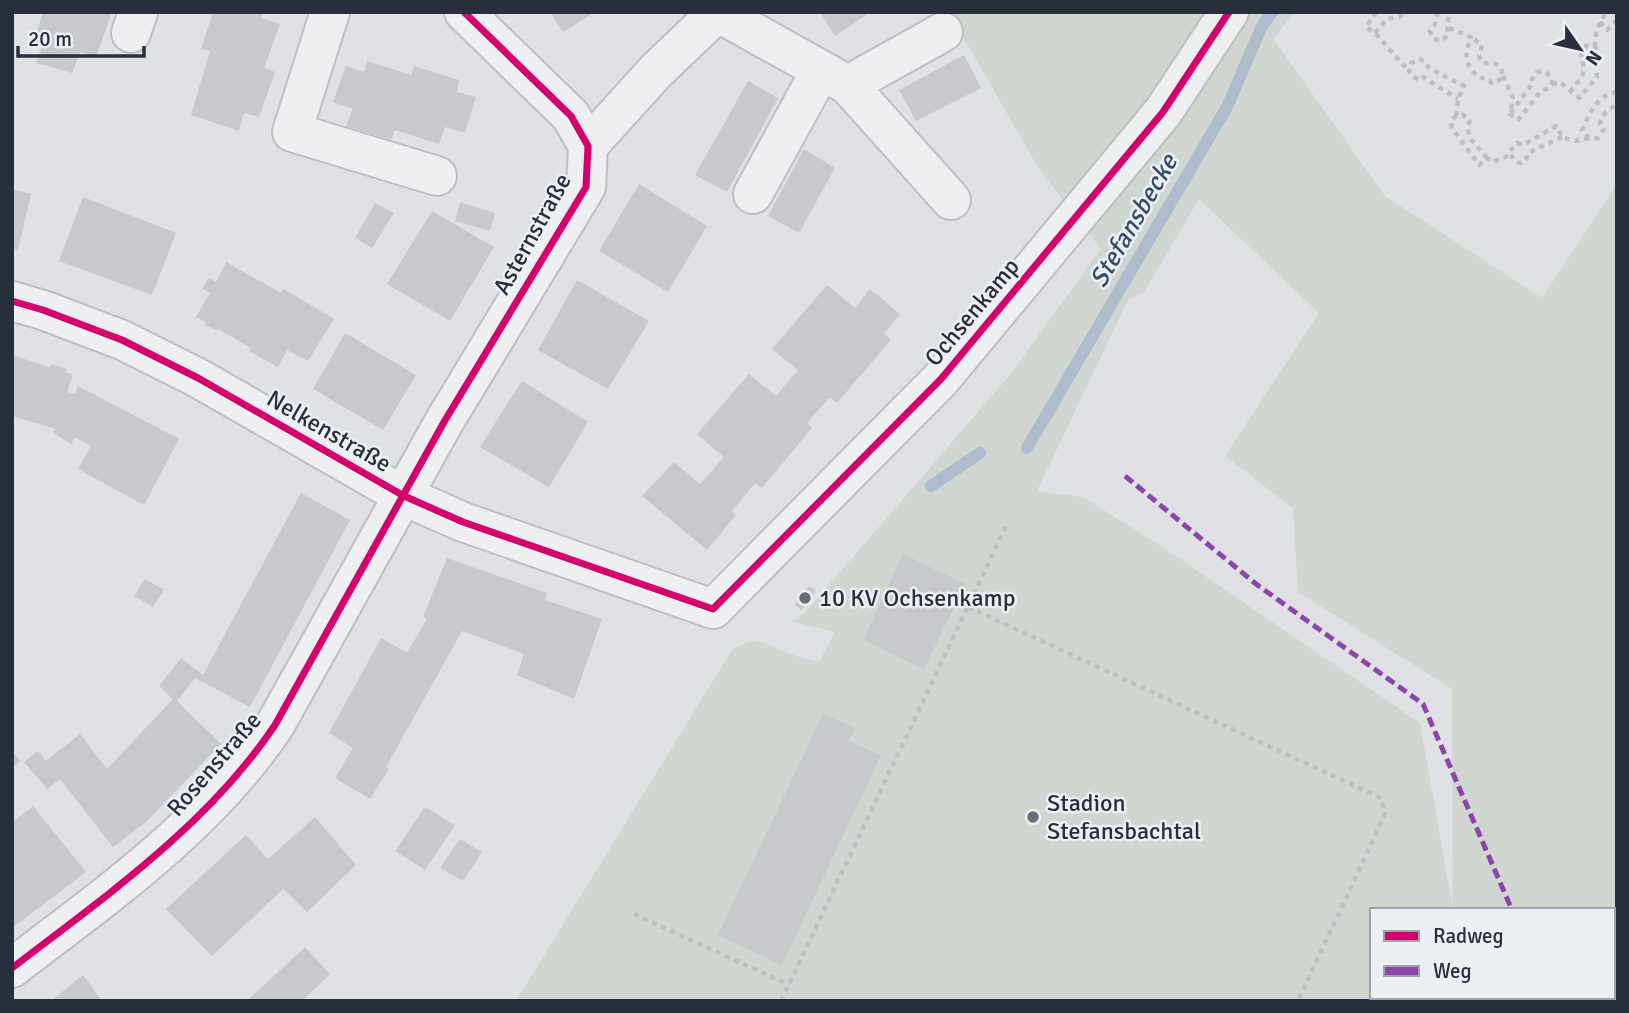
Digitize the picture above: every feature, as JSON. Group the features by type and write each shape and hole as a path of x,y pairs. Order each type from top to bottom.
{"street":[{"path":"330,12 292,132 437,176"},
{"path":"464,12 571,116 589,146 657,70 717,13 834,77 950,200"},
{"name":"Ochsenkamp","path":"713,609 942,379 1163,112 1229,12"},
{"path":"753,194 834,77 943,32"},
{"name":"Asternstraße","path":"404,496 444,422 586,187 589,146"},
{"name":"Nelkenstraße","path":"12,301 122,340 198,378 404,496 463,522 713,609"},
{"name":"Rosenstraße","path":"12,968 139,870 210,806 261,746 404,496"}],"path":[{"path":"1376,12 1366,27 1375,33 1413,77 1420,80 1423,77 1458,99"},
{"path":"1375,33 1387,19 1401,16 1403,12"},
{"path":"1438,12 1430,31 1434,39 1442,41 1448,35 1450,12"},
{"path":"1510,114 1518,120 1542,90 1560,82 1579,98 1597,77 1596,60 1600,53 1595,47 1595,35 1608,12"},
{"path":"1600,22 1607,30 1617,20"},
{"path":"1449,28 1471,37 1482,46 1479,56 1482,63 1496,64 1502,68 1513,98 1510,114"},
{"path":"1471,37 1466,53 1469,68 1479,78 1487,78 1492,83 1503,76"},
{"path":"1571,91 1584,74 1585,62 1581,53 1586,46 1595,47"},
{"path":"1409,71 1411,63 1419,59 1426,62 1429,68 1464,86 1458,99 1456,116"},
{"path":"1510,114 1533,83 1532,79 1537,72 1544,71 1551,76 1552,84"},
{"path":"1590,138 1582,130 1590,111 1598,100 1617,92"},
{"path":"1510,155 1516,162 1521,163 1526,160 1528,153 1562,137 1575,141 1598,138 1604,129 1600,123 1602,116 1617,104"},
{"path":"1487,158 1479,165 1462,143 1452,128 1451,121 1456,116 1463,115 1470,121 1466,127 1470,138 1492,162 1510,155"},
{"path":"1510,155 1509,152 1517,143 1523,145 1556,126 1562,137"},
{"path":"781,1001 1007,524"},
{"path":"968,607 1381,799 1385,814 1298,1001"},
{"path":"634,914 789,985"}],"shaded area":[{"path":"955,12 1293,12 1274,40 1385,196 1542,298 1617,184 1617,1001 516,1001 732,650 747,642 758,641 819,662 835,632 790,621 803,615 1009,376 1101,249 1039,169 951,16","holes":["1199,199 1319,313 1225,456 1293,508 1298,592 1452,689 1453,908 1615,908 1615,999 1370,999 1370,908 1453,908 1420,723 1164,548 1083,497 1037,491 1128,300 1144,292"]}],"building":[{"path":"43,12 112,12 96,57 80,52 72,73 36,63 44,41 35,38"},
{"path":"213,12 263,12 261,18 280,24 264,68 275,72 259,117 244,113 239,131 191,115 210,51 201,49"},
{"path":"550,12 595,12 563,32"},
{"path":"820,12 871,12 835,36"},
{"path":"964,55 981,88 916,121 899,90"},
{"path":"367,61 411,75 414,66 459,80 457,92 476,97 465,133 445,127 439,144 395,130 391,140 346,126 353,109 333,102 346,66 364,72"},
{"path":"748,81 778,98 727,192 695,175"},
{"path":"804,149 835,168 799,233 768,216"},
{"path":"639,184 707,226 668,292 599,251"},
{"path":"12,189 31,194 18,250 12,248"},
{"path":"83,197 176,233 152,295 59,261"},
{"path":"460,202 495,213 490,231 455,221"},
{"path":"375,203 394,213 372,248 355,238"},
{"path":"432,211 494,247 450,321 387,284"},
{"path":"226,262 281,293 284,289 334,319 308,361 287,350 278,367 249,351 251,348 218,329 205,325 205,322 196,317 210,293 202,288 209,278 216,282"},
{"path":"577,280 649,321 608,389 538,350"},
{"path":"827,285 855,308 870,289 900,314 884,334 891,340 837,403 830,397 807,423 812,428 762,488 755,483 732,511 736,515 707,550 642,496 674,462 700,484 724,457 697,434 749,374 776,396 798,370 772,349"},
{"path":"345,333 416,375 383,430 313,389"},
{"path":"12,355 49,367 52,364 67,369 66,372 73,375 67,392 75,394 78,386 179,439 144,505 78,469 91,446 75,437 71,444 53,432 56,429 12,416"},
{"path":"522,381 588,422 549,487 480,447"},
{"path":"301,493 350,520 250,707 195,678 177,701 221,744 146,822 113,847 60,779 47,789 24,762 38,751 46,761 80,734 107,769 173,699 159,686 181,658 203,675"},
{"path":"903,554 965,584 924,669 863,640"},
{"path":"447,558 547,593 545,600 602,619 574,699 517,675 524,654 462,631 386,767 389,769 370,799 335,778 353,748 329,733 381,638 407,653 427,619 423,617"},
{"path":"145,579 164,590 153,607 134,596"},
{"name":"10 KV Ochsenkamp","path":"809,586 816,591 802,610 795,605"},
{"path":"823,714 855,728 849,741 881,755 782,965 718,935"},
{"path":"12,751 21,761 12,768"},
{"path":"33,806 86,872 12,928 12,823"},
{"path":"425,807 455,825 425,870 395,851"},
{"path":"315,817 356,865 307,912 283,889 212,956 166,909 246,835 268,859"},
{"path":"460,839 482,852 463,881 440,868"},
{"path":"305,947 330,974 302,1001 247,1001"},
{"path":"83,975 102,1001 51,1001"}],"waterway":[{"name":"Stefansbecke","path":"1027,448 1227,107 1261,28 1272,12"},
{"name":"Stefansbecke","path":"931,486 980,453"}],"marked path":[{"path":"1125,476 1256,584 1423,704 1511,908"}],"cycle path":[{"path":"12,968 154,857 187,827 219,795 275,725 444,422 586,187 588,146 571,116 464,12"},
{"path":"12,301 122,340 198,378 404,496 463,522 713,609 941,379 1163,112 1229,12"}],"place":[{"name":"10 KV Ochsenkamp","path":"805,598"},
{"name":"Stadion Stefansbachtal","path":"1033,817"}]}
